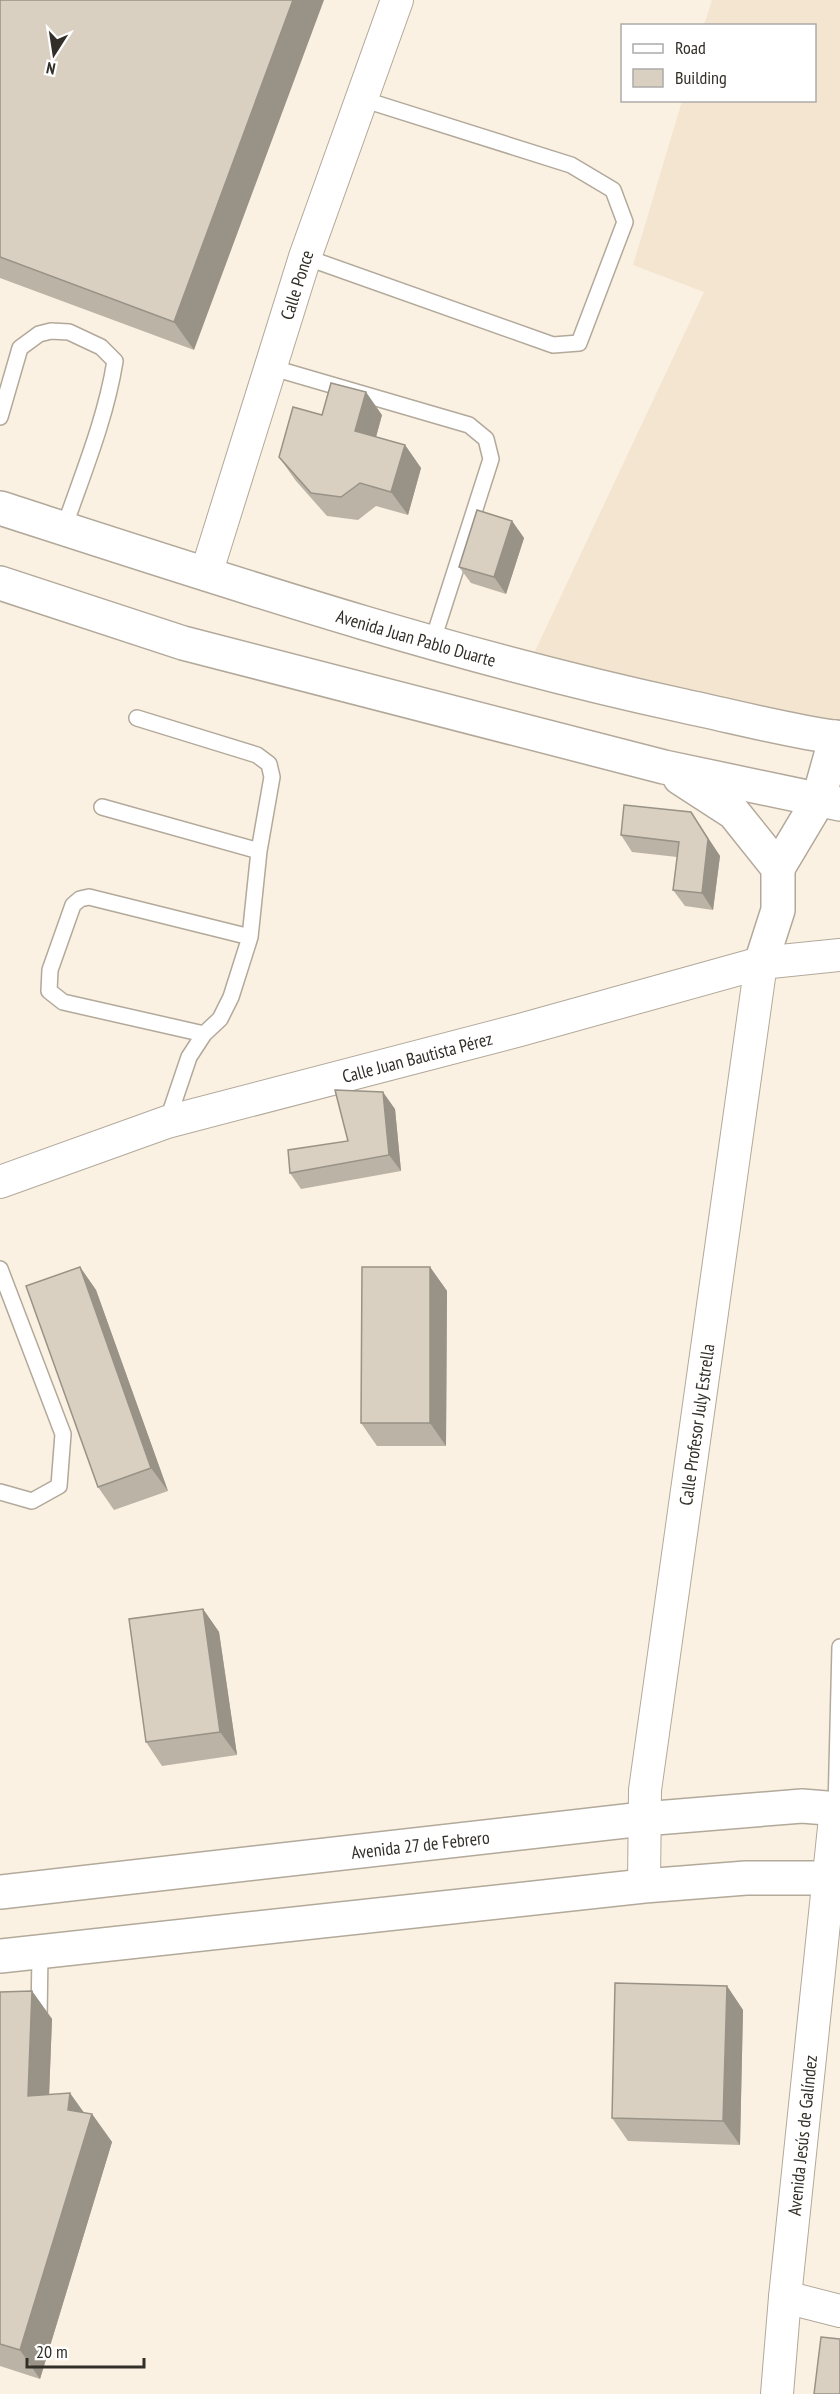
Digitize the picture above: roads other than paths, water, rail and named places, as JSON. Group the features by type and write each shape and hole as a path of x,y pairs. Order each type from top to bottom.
{"main road":[{"name":"Avenida Juan Pablo Duarte","path":"0,508 432,643 615,691 838,738"},
{"path":"0,583 183,643 664,767 829,802"},
{"path":"761,963 778,910 778,868 829,802 838,738"},
{"path":"664,767 734,813 778,868"},
{"name":"Avenida 27 de Febrero","path":"0,1892 643,1819 802,1806 838,1809"},
{"path":"0,1956 644,1886 746,1878 835,1877"}],"street":[{"name":"Calle Ponce","path":"206,574 306,257 397,0"},
{"name":"Calle Juan Bautista Pérez","path":"0,1182 167,1122 520,1030 761,963 840,955"},
{"name":"Calle Profesor July Estrella","path":"644,1886 645,1790 761,963"},
{"name":"Avenida Jesús de Galíndez","path":"777,2394 785,2297 835,1877 838,1809"},
{"path":"785,2297 840,2311"}],"lane":[{"path":"306,257 553,345 579,343 625,222 613,190 571,165 362,99"},
{"path":"0,417 20,348 39,334 51,331 69,333 101,347 115,361 112,381 97,433 64,528"},
{"path":"270,367 469,425 486,439 491,459 432,643"},
{"path":"137,718 256,755 268,764 272,777 259,851 250,937 231,997 220,1019 204,1034 189,1057 167,1122"},
{"path":"102,807 259,851"},
{"path":"204,1034 63,1002 49,991 50,970 73,905 80,899 90,897 250,937"},
{"path":"0,1269 63,1434 59,1486 32,1501 0,1492"},
{"path":"838,1809 840,1647"},
{"path":"39,2040 40,1952"}]}
